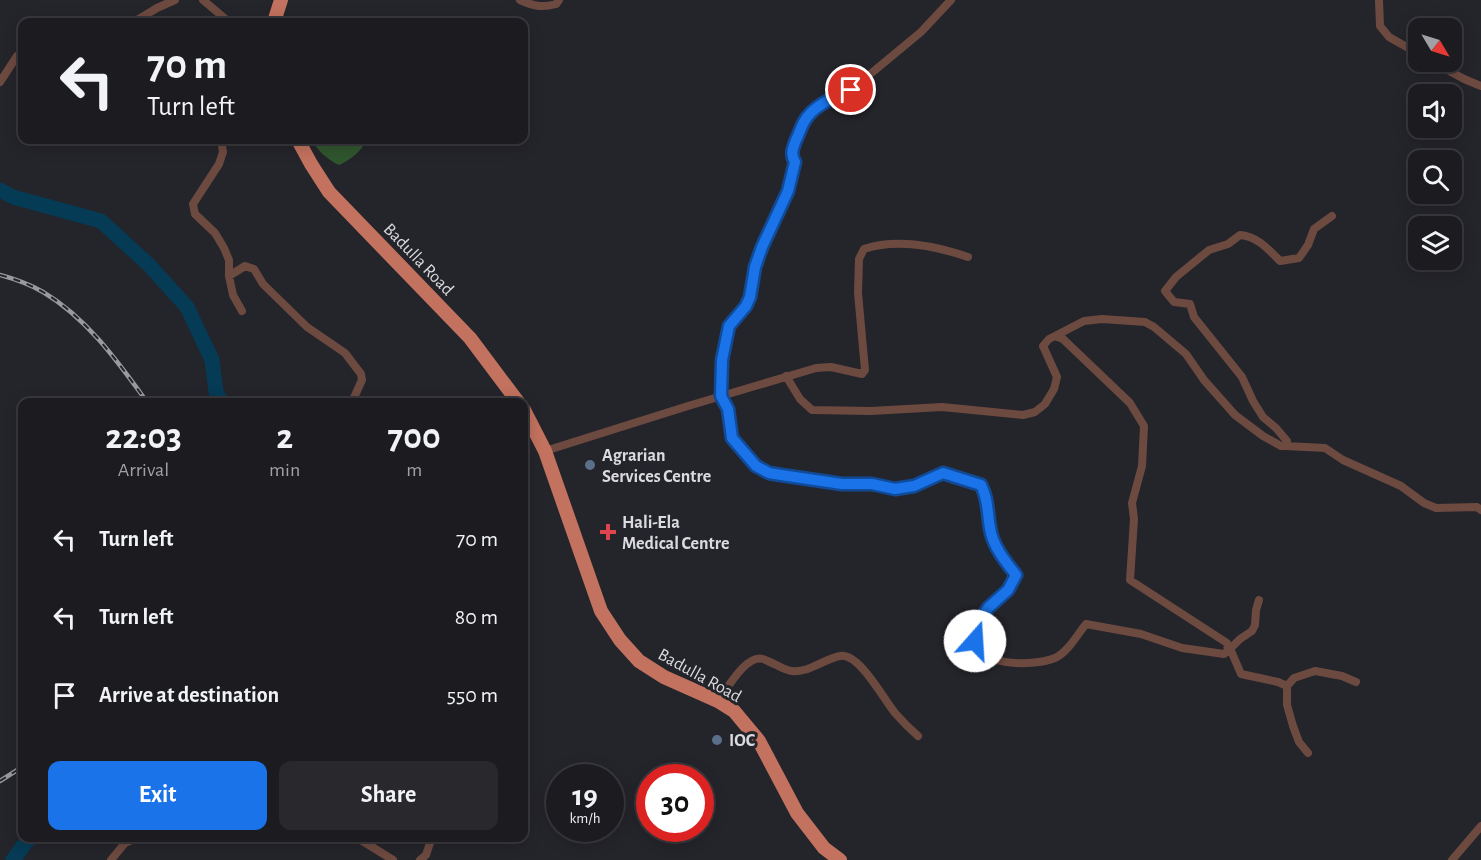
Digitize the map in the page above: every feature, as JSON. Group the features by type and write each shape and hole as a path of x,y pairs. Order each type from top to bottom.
{"highway":[{"path":"275,18 281,0"},
{"name":"Badulla Road","path":"300,144 329,192 470,338 515,398"},
{"name":"Badulla Road","path":"528,418 544,451 601,610 620,640 639,661 664,677 718,701 734,711 759,741 797,813 825,848 840,860"}],"street":[{"path":"140,18 175,0"},
{"path":"203,0 224,18"},
{"path":"520,0 535,6 546,7 556,4 558,0"},
{"path":"951,0 921,32 851,90 828,100 804,121 792,150 795,162 788,191 762,247 755,267 750,297 746,306 729,326 722,360 721,396 728,409 732,438 756,466 769,473 842,484 872,484 895,489 914,486 943,473 981,485 986,495 995,545 1016,575 1008,590 988,608 975,628 975,641 980,651 988,657 1014,663 1039,663 1057,657 1065,651 1086,624 1142,634 1182,648 1224,654 1252,631 1255,626 1259,600"},
{"path":"1379,0 1380,27 1389,37 1408,48"},
{"path":"0,82 18,55"},
{"path":"1451,72 1481,86"},
{"path":"222,144 223,152 219,164 193,204 195,213 215,233 224,248 229,260 233,295 242,311"},
{"path":"1285,446 1287,441 1263,417 1253,402 1242,377 1194,316 1190,304 1174,302 1165,291 1176,277 1209,250 1228,244 1240,235 1247,235 1262,244 1280,261 1299,258 1314,230 1332,216"},
{"path":"544,451 816,368 831,367 862,374 865,370 858,293 859,259 864,249 876,245 909,244 968,257"},
{"path":"230,276 245,266 254,269 263,285 307,327 345,353 361,374 362,380 354,398"},
{"path":"786,376 800,399 812,410 871,411 942,407 1023,415 1035,412 1045,404 1054,389 1057,377 1043,346 1049,339 1084,321 1102,319 1145,322 1186,354 1204,380 1235,415 1263,436 1281,446 1325,448 1343,460 1401,486 1424,503 1436,508 1477,507 1481,510"},
{"path":"1055,336 1063,339 1130,403 1144,426 1142,466 1132,503 1134,519 1130,580 1227,643 1228,651 1232,653 1241,674 1287,686"},
{"path":"718,701 741,669 755,658 790,671 802,671 842,655 849,656 863,668 895,713 918,736"},
{"path":"1308,753 1299,742 1293,726 1287,705 1287,686 1294,678 1315,671 1342,676 1356,682"},
{"path":"1452,860 1481,826"},
{"path":"111,860 127,842"},
{"path":"364,842 393,860"},
{"path":"420,860 426,855 430,842"}],"green space":[{"path":"314,144 364,144 355,155 339,165 323,154"}],"waterway":[{"path":"0,190 13,197 101,221 149,265 187,307 212,360 216,392 220,398"},
{"path":"13,860 26,842"}],"railway":[{"path":"0,275 38,289 74,315 101,342 144,398"},
{"path":"0,781 18,770"}],"place":[{"name":"Agrarian Services Centre","path":"590,465"},
{"name":"Hali-Ela Medical Centre","path":"608,532"},
{"name":"IOC","path":"717,740"}],"route":[{"path":"851,90 828,100 804,121 792,150 795,162 788,191 762,247 755,267 750,297 746,306 729,326 722,360 721,396 728,409 732,438 756,466 769,473 842,484 872,484 895,489 914,486 943,473 981,485 986,495 995,545 1016,575 1008,590 988,608 975,628 975,641"}]}
